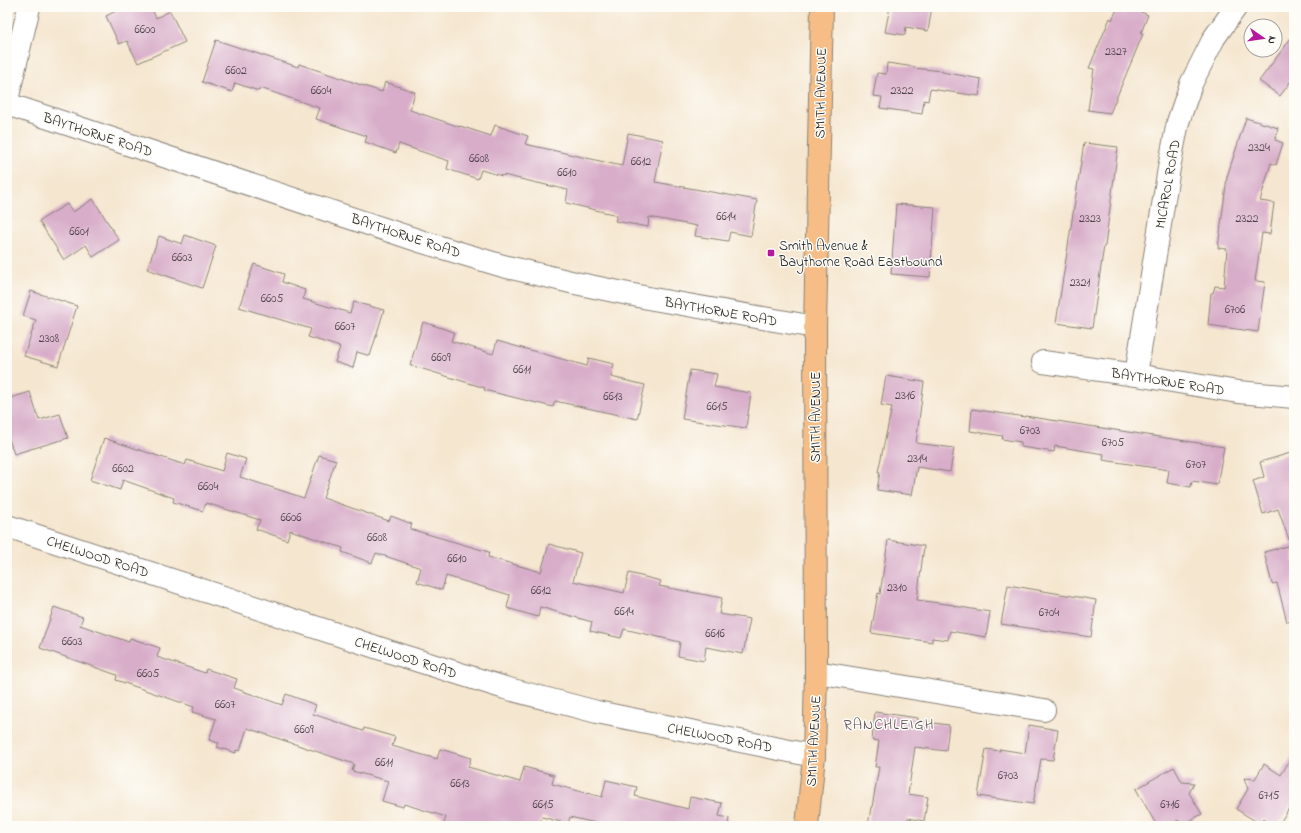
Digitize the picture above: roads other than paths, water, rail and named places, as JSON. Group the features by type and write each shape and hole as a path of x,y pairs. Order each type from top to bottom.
{"main road":[{"name":"SMITH AVENUE","path":"807,826 814,756 816,672 815,327 822,7"}],"street":[{"path":"7,100 29,7"},
{"name":"MICAROL ROAD","path":"1136,375 1169,168 1178,122 1191,84 1210,44 1236,7"},
{"name":"BAYTHORNE ROAD","path":"7,104 423,242 503,266 575,284 815,327"},
{"name":"BAYTHORNE ROAD","path":"1043,362 1136,375 1238,392 1294,397"},
{"name":"CHELWOOD ROAD","path":"7,526 392,653 505,688 597,712 814,756"},
{"path":"816,672 1044,710"}],"place":[{"name":"Smith Avenue & Baythorne Road Eastbound","path":"771,253"}],"district":[{"name":"RANCHLEIGH","path":"889,724"}]}
